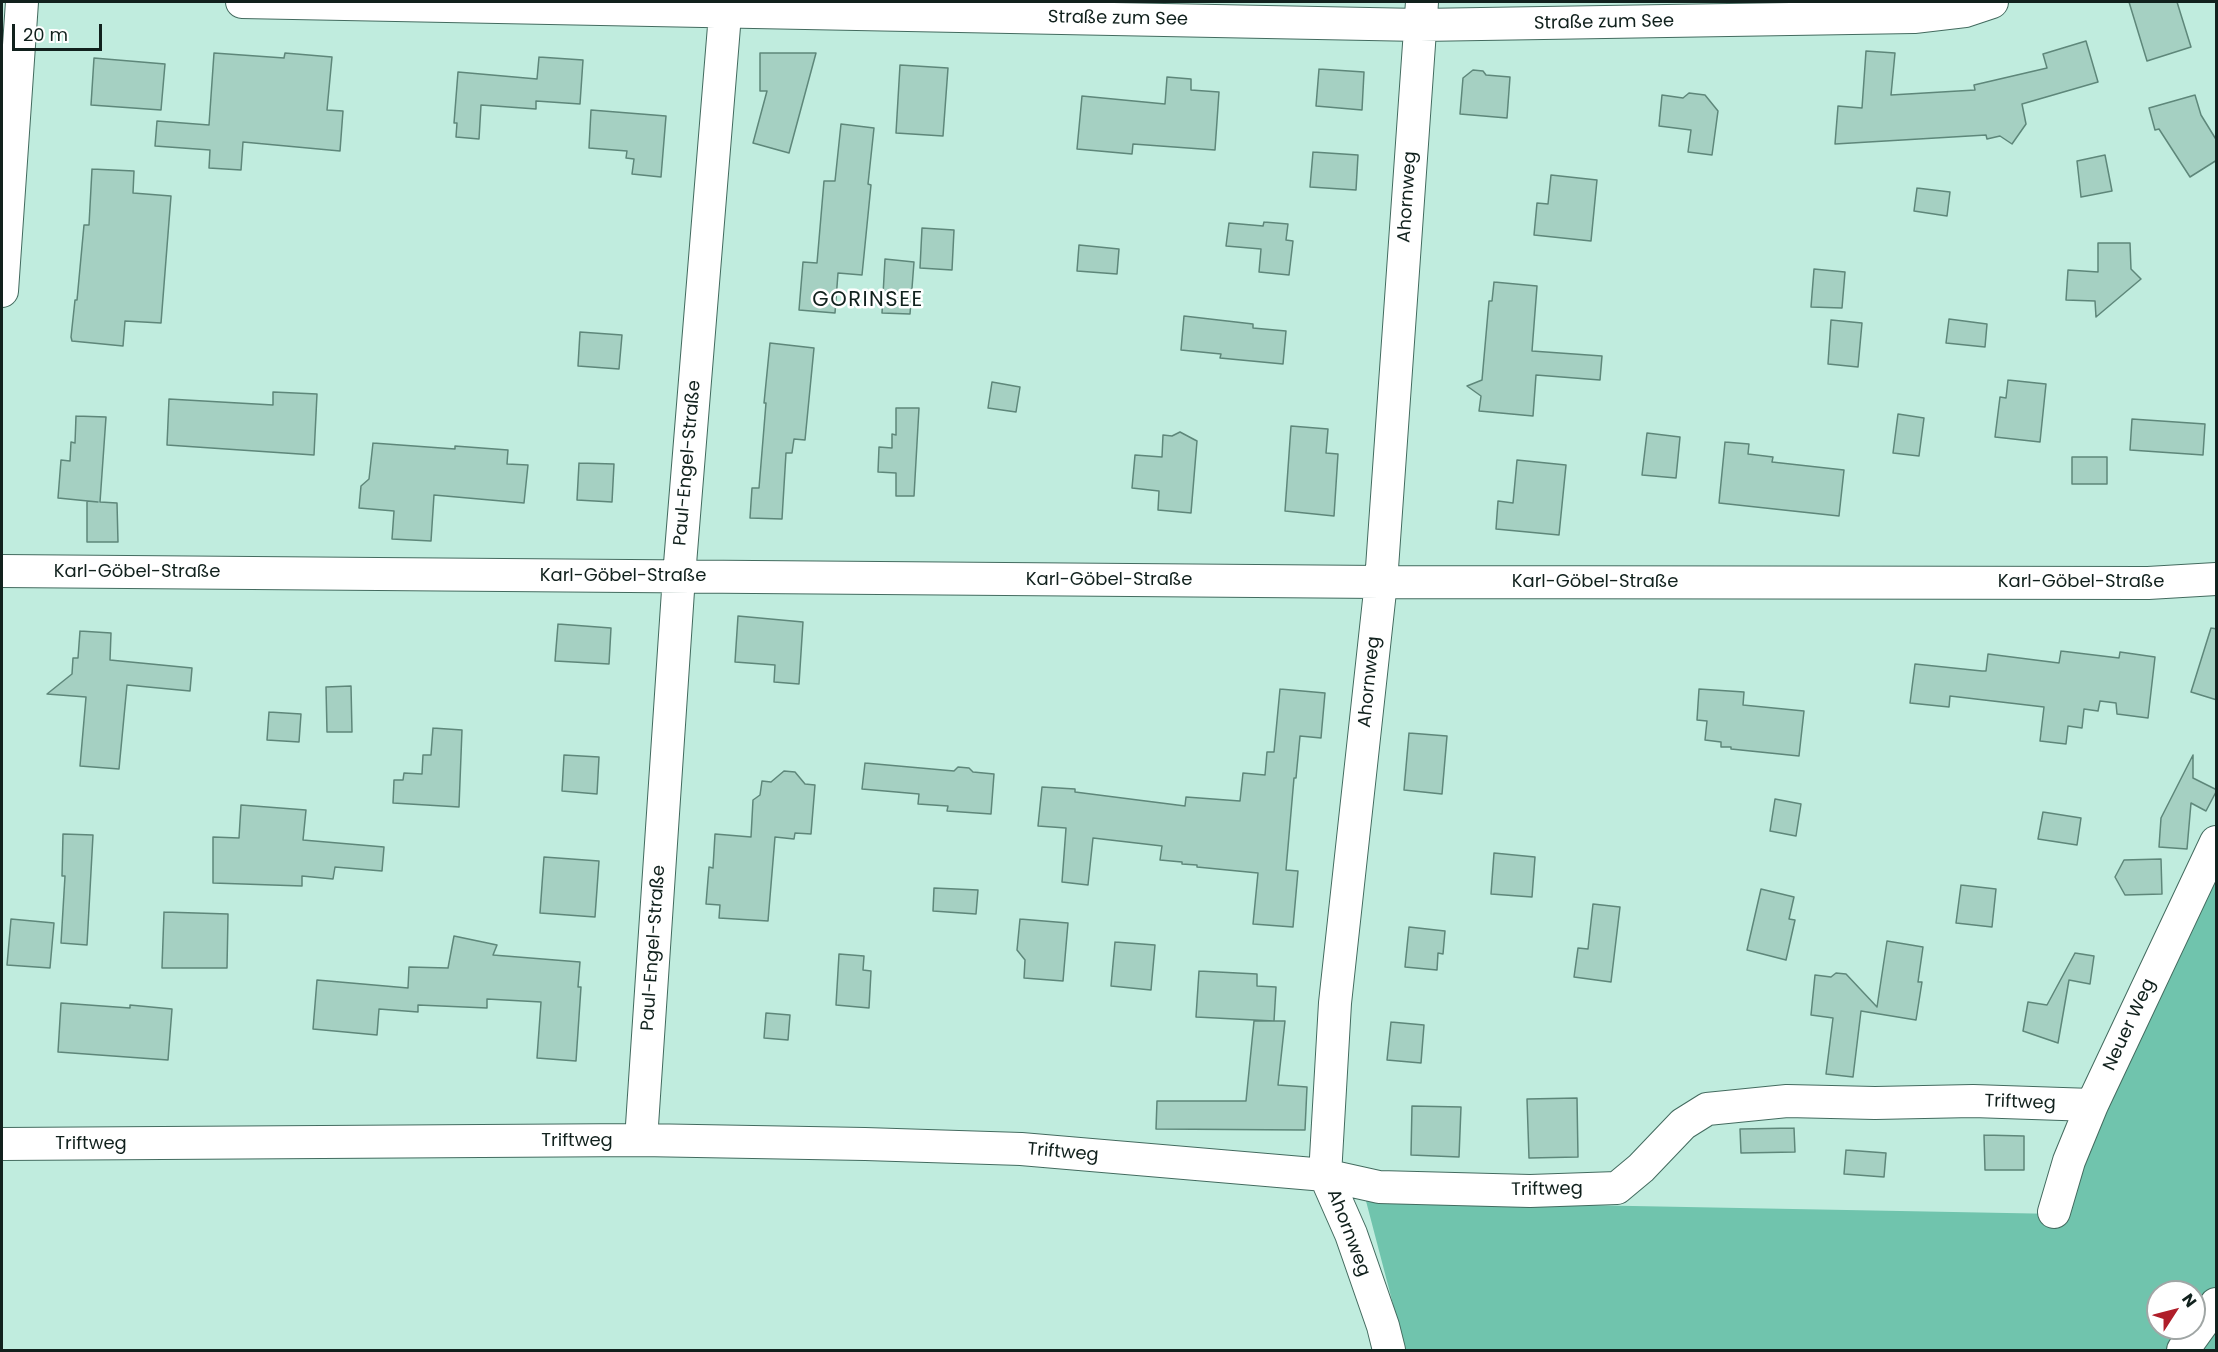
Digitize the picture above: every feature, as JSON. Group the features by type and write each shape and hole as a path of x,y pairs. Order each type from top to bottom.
{"street":[{"path":"2,291 22,2"},
{"name":"Straße zum See","path":"242,2 1914,18 1965,11 1992,2"},
{"name":"Paul-Engel-Straße","path":"641,1140 679,576 725,6"},
{"name":"Ahornweg","path":"1389,1350 1351,1234 1325,1175 1335,1003 1381,582 1421,13"},
{"name":"Karl-Göbel-Straße","path":"2,570 1381,582 2148,582 2217,579"},
{"name":"Neuer Weg","path":"2054,1212 2069,1161 2092,1105 2217,842"},
{"name":"Triftweg","path":"2,1144 641,1140 865,1144 1021,1149 1325,1175 1379,1187 1412,1190 1530,1191 1617,1188 1641,1168 1683,1124 1707,1109 1787,1101 1875,1103 1973,1101 2092,1105"},
{"path":"2183,1350 2217,1304"}],"green space":[{"path":"2216,845 2216,1350 1405,1350 1366,1201 2060,1214"}],"building":[{"path":"2129,2 2177,2 2191,47 2147,61"},
{"path":"2086,41 2098,82 2022,104 2026,124 2012,144 2000,136 1987,139 1986,135 1835,144 1838,106 1862,108 1866,51 1895,53 1891,95 1975,90 1974,85 2047,68 2043,54"},
{"path":"214,53 284,58 285,53 332,57 327,110 343,111 340,151 243,142 241,170 209,168 210,150 155,146 157,121 209,125"},
{"path":"760,53 816,53 789,153 753,143 767,91 760,91"},
{"path":"539,57 583,60 580,104 536,101 536,109 481,105 479,139 456,137 457,123 454,123 458,72 537,79"},
{"path":"94,58 165,64 161,110 91,105"},
{"path":"900,65 948,68 943,136 896,133"},
{"path":"1319,69 1364,72 1362,110 1316,106"},
{"path":"1473,70 1483,71 1486,75 1510,77 1507,118 1460,114 1463,78"},
{"path":"1167,77 1191,79 1191,90 1219,92 1215,150 1133,144 1132,154 1077,149 1082,96 1165,104"},
{"path":"1689,93 1705,95 1718,111 1712,155 1688,152 1691,130 1659,126 1662,95 1683,98"},
{"path":"2195,95 2201,115 2217,141 2217,160 2190,177 2159,129 2155,130 2149,108"},
{"path":"591,110 666,116 661,177 632,174 634,159 626,158 627,151 589,148"},
{"path":"841,124 874,128 862,275 838,273 835,313 799,310 803,262 817,263 824,181 835,181"},
{"path":"1313,152 1358,155 1356,190 1310,187"},
{"path":"2105,155 2112,191 2081,197 2077,161"},
{"path":"92,169 134,171 133,193 171,196 161,323 125,321 123,346 72,341 71,337 84,225 89,225"},
{"path":"1551,175 1597,180 1591,241 1534,235 1537,203 1548,204"},
{"path":"1917,188 1950,192 1947,216 1914,211"},
{"path":"1264,222 1288,224 1286,240 1293,241 1289,275 1259,272 1261,249 1226,246 1229,223 1263,226"},
{"path":"922,228 954,230 952,270 920,268"},
{"path":"2098,243 2130,243 2131,269 2141,279 2096,317 2095,301 2066,300 2068,270 2098,272"},
{"path":"1079,245 1119,249 1117,274 1077,271"},
{"path":"885,259 914,262 910,314 882,313"},
{"path":"1814,269 1845,272 1842,308 1811,307"},
{"path":"1494,282 1537,286 1532,351 1602,356 1600,380 1536,375 1533,416 1479,411 1481,396 1467,386 1482,380 1489,301 1492,301"},
{"path":"1184,316 1253,324 1253,328 1286,331 1283,364 1220,358 1221,354 1181,350"},
{"path":"1949,319 1987,324 1985,347 1946,343"},
{"path":"1831,320 1862,323 1858,367 1828,364"},
{"path":"580,332 622,335 619,369 578,366"},
{"path":"770,343 814,348 805,440 794,439 792,453 786,453 782,519 750,518 752,488 759,488"},
{"path":"2008,380 2046,384 2040,442 1995,437 2000,397 2006,398"},
{"path":"992,382 1020,387 1016,412 988,408"},
{"path":"273,392 317,394 314,455 167,445 169,399 273,405"},
{"path":"896,408 919,408 914,496 896,496 896,473 878,472 879,447 892,448 892,434 896,435"},
{"path":"1898,414 1924,418 1919,456 1893,453"},
{"path":"76,416 106,417 100,502 117,503 118,542 87,542 87,501 98,502 58,498 61,460 70,461 71,442 75,443"},
{"path":"2132,419 2205,424 2203,455 2130,450"},
{"path":"1291,426 1328,429 1326,453 1338,454 1334,516 1285,511"},
{"path":"1180,432 1197,441 1191,513 1158,510 1159,491 1132,488 1135,455 1162,457 1163,435 1172,436"},
{"path":"1647,433 1680,437 1676,478 1642,475"},
{"path":"1725,442 1749,444 1748,454 1773,457 1772,462 1844,470 1839,516 1719,503"},
{"path":"373,443 508,450 507,464 528,465 524,503 434,495 431,541 392,539 394,511 359,508 361,486 369,479"},
{"path":"2072,457 2107,457 2107,484 2072,484"},
{"path":"1517,460 1566,465 1559,535 1496,529 1498,501 1513,503"},
{"path":"579,463 614,464 612,502 577,500"},
{"path":"738,616 803,622 799,684 774,682 775,665 735,662"},
{"path":"558,624 611,628 609,664 555,661"},
{"path":"2211,628 2217,629 2217,700 2191,692"},
{"path":"80,631 111,633 110,660 192,668 190,691 127,685 119,769 80,766 86,697 47,694 72,674 73,658 78,658"},
{"path":"2061,651 2119,658 2120,652 2155,657 2148,718 2117,714 2116,703 2100,701 2098,711 2084,709 2082,728 2068,726 2066,744 2040,741 2044,707 1950,696 1949,707 1910,703 1915,664 1986,671 1988,654 2059,663"},
{"path":"351,686 352,732 327,732 326,687"},
{"path":"1280,689 1325,693 1321,738 1300,736 1296,778 1294,778 1286,870 1298,871 1293,927 1253,924 1258,873 1197,867 1197,865 1182,864 1182,862 1160,860 1162,846 1093,838 1088,885 1062,882 1066,828 1038,826 1042,787 1075,789 1075,792 1185,806 1186,797 1240,801 1243,773 1265,775 1267,752 1274,752"},
{"path":"1699,689 1744,692 1743,705 1804,711 1799,756 1731,749 1731,747 1721,747 1721,742 1705,740 1707,721 1697,720"},
{"path":"269,712 301,714 299,742 267,740"},
{"path":"433,728 462,730 459,807 393,803 394,780 403,780 404,773 422,774 423,755 431,755"},
{"path":"1409,733 1447,736 1442,794 1404,790"},
{"path":"564,755 599,757 597,794 562,791"},
{"path":"2193,755 2193,778 2217,790 2206,811 2191,803 2187,849 2159,847 2161,818"},
{"path":"865,763 954,771 958,767 969,768 973,772 994,774 991,814 947,811 948,806 918,804 919,794 862,789"},
{"path":"784,771 795,772 805,784 815,785 811,834 795,833 794,839 775,837 768,921 719,918 720,905 706,904 709,867 713,868 715,834 751,837 753,800 760,795 762,781 771,782"},
{"path":"1775,799 1801,804 1796,836 1770,831"},
{"path":"241,805 306,810 303,840 384,847 382,871 335,867 333,879 302,876 302,886 213,883 213,837 239,838"},
{"path":"2043,812 2081,818 2077,845 2038,839"},
{"path":"63,834 93,835 87,945 61,943 65,876 62,876"},
{"path":"1494,853 1535,857 1532,897 1491,894"},
{"path":"544,857 599,861 595,917 540,913"},
{"path":"2161,859 2162,894 2125,895 2115,877 2124,860"},
{"path":"1961,885 1996,889 1992,927 1956,923"},
{"path":"934,888 978,890 976,914 933,911"},
{"path":"1761,889 1794,897 1789,919 1795,920 1786,960 1747,950"},
{"path":"1593,904 1620,907 1611,982 1574,977 1578,948 1588,949"},
{"path":"164,912 228,914 227,968 162,968"},
{"path":"11,919 54,923 50,968 7,965"},
{"path":"1020,919 1068,923 1063,981 1024,978 1025,960 1017,950"},
{"path":"1409,927 1445,931 1443,954 1438,953 1437,970 1405,967"},
{"path":"454,936 497,945 493,955 580,962 578,987 581,987 576,1061 537,1058 541,1002 487,999 487,1008 418,1005 418,1012 379,1009 377,1035 313,1029 317,980 408,988 409,967 448,968"},
{"path":"1887,941 1923,947 1918,982 1922,982 1916,1020 1861,1011 1853,1077 1826,1074 1833,1018 1811,1015 1815,975 1831,977 1836,973 1846,974 1877,1007"},
{"path":"1115,942 1155,945 1151,990 1111,986"},
{"path":"2075,953 2094,956 2090,984 2069,980 2058,1043 2023,1031 2028,1002 2047,1005"},
{"path":"839,954 864,956 863,970 871,971 869,1008 836,1005"},
{"path":"1199,971 1257,974 1257,986 1276,987 1274,1021 1196,1017"},
{"path":"61,1003 172,1009 168,1060 58,1052"},
{"path":"766,1013 790,1015 788,1040 764,1038"},
{"path":"1254,1021 1285,1021 1278,1085 1307,1087 1305,1130 1156,1129 1157,1101 1246,1101"},
{"path":"1391,1022 1424,1025 1421,1063 1387,1060"},
{"path":"1577,1098 1578,1157 1529,1158 1527,1099"},
{"path":"1412,1106 1461,1107 1459,1157 1411,1155"},
{"path":"1794,1128 1795,1152 1741,1153 1740,1129"},
{"path":"1984,1135 2024,1136 2024,1170 1985,1170"},
{"path":"1846,1150 1886,1153 1884,1177 1844,1174"}],"district":[{"name":"GORINSEE","path":"868,301"}]}
